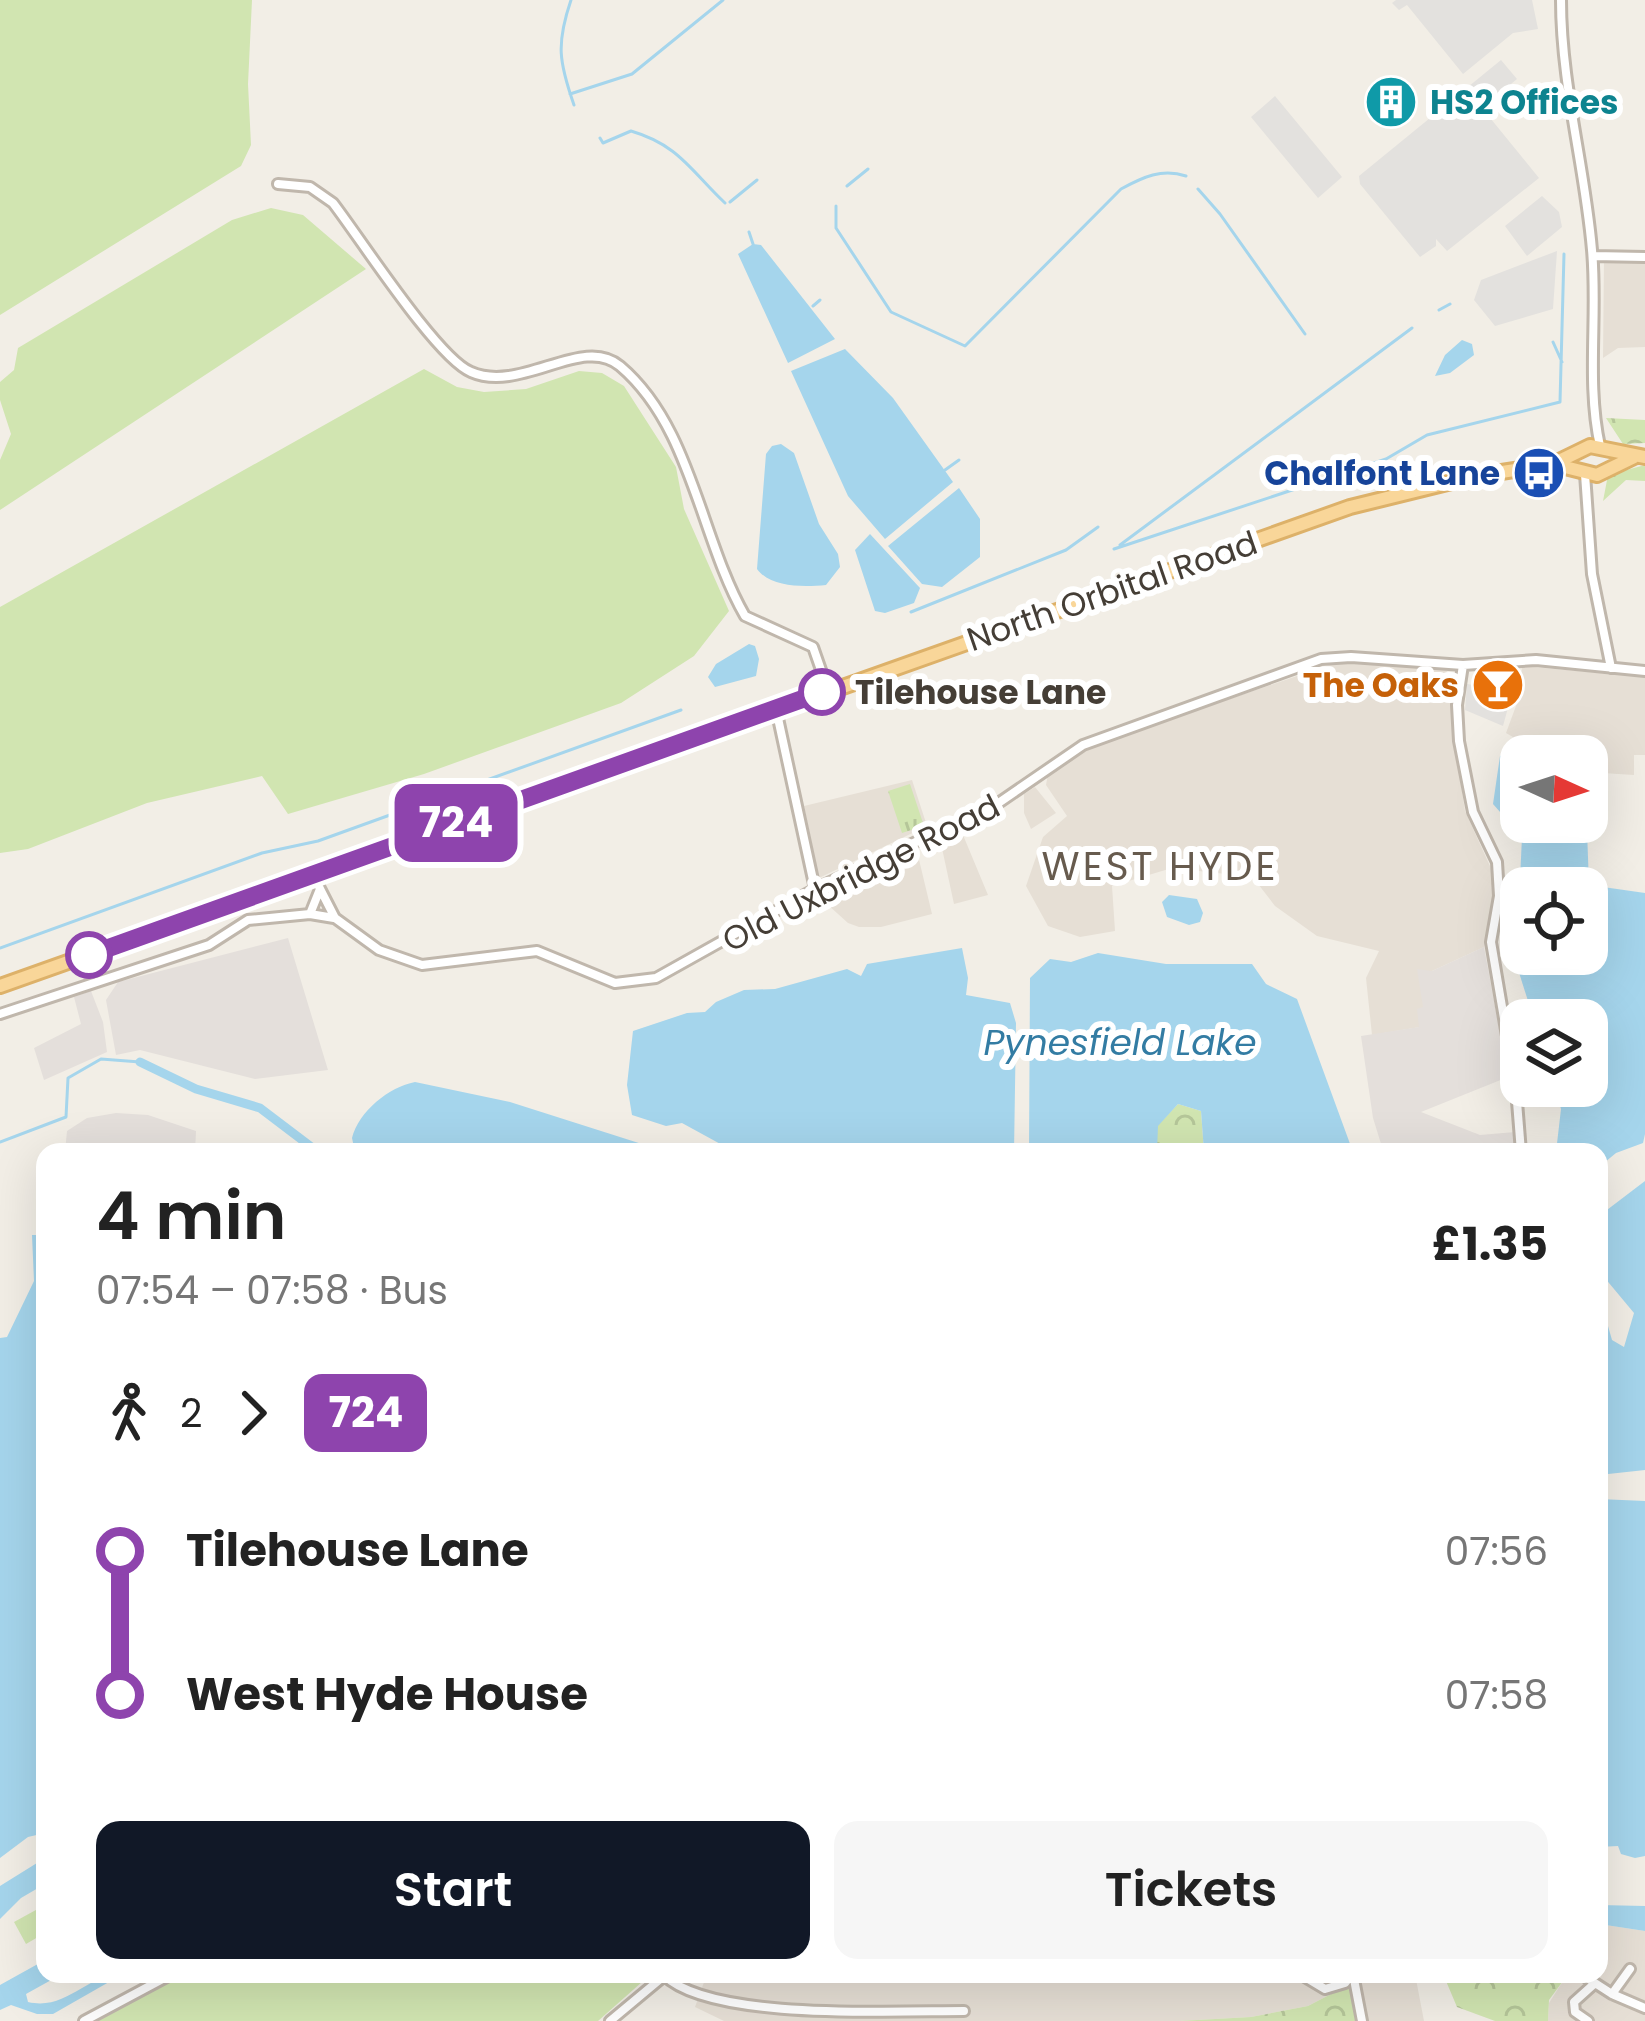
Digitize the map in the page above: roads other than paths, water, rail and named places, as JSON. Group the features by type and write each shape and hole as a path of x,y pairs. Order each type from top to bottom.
{"main road":[{"name":"North Orbital Road","path":"0,986 1350,507 1476,476 1553,464 1593,449"},
{"path":"1593,449 1604,471 1639,457"},
{"path":"1583,471 1578,460 1593,449 1639,457"},
{"name":"North Orbital Road","path":"1553,464 1604,471"}],"street":[{"path":"1561,0 1564,70 1593,256 1593,449"},
{"path":"278,184 310,187 333,203 436,341 466,370 485,376 528,373 579,356 600,356 620,366 684,456 697,506 742,611 751,622 814,647 828,690"},
{"path":"1593,256 1645,257"},
{"path":"1583,471 1592,574 1611,668"},
{"path":"1588,502 1604,471"},
{"name":"Old Uxbridge Road","path":"314,875 335,918 380,950 422,965 537,951 615,982 656,978 815,889 933,835 962,828 1083,745 1199,700 1256,686 1332,657 1463,665 1536,660 1645,671"},
{"path":"1463,665 1457,705 1459,741 1472,812 1497,862 1491,942 1516,1088 1520,1143"},
{"path":"776,709 815,889"},
{"path":"310,914 320,889"},
{"path":"0,1014 208,945 248,920 310,914 335,918"},
{"path":"1612,1994 1630,1969"},
{"path":"84,2021 155,1983"},
{"path":"610,2021 655,1983"},
{"path":"675,1983 688,1993 768,2013 813,2018 964,2011"},
{"path":"1315,1983 1325,1989 1345,1983"},
{"path":"1354,1983 1362,2021"},
{"path":"1588,2021 1575,2012 1574,2002 1594,1984 1645,2008"}],"water":[{"path":"753,244 761,245 835,339 788,363 738,254"},
{"path":"1462,340 1472,344 1474,355 1450,373 1435,376 1445,355"},
{"path":"845,349 893,398 953,482 885,539 848,496 791,371"},
{"path":"781,444 794,453 819,524 838,554 840,567 826,585 779,583 757,569 766,454"},
{"path":"959,488 980,519 980,557 942,587 922,584 888,546"},
{"path":"870,534 920,588 914,603 885,613 875,611 855,550"},
{"path":"749,644 755,646 759,659 756,676 715,687 708,677 716,664"},
{"path":"1500,756 1500,812 1493,804"},
{"path":"1522,843 1587,843 1588,867 1521,867"},
{"path":"1608,888 1645,893 1643,1143 1608,1160 1608,1143 1557,1143 1560,1107 1608,1107 1608,999 1527,999 1520,975 1608,975"},
{"path":"1169,895 1197,899 1203,913 1200,922 1189,925 1167,917 1162,902"},
{"path":"962,948 966,995 1010,1003 1016,1023 1014,1143 719,1143 682,1123 666,1126 632,1115 627,1085 633,1031 687,1013 705,1012 744,990 775,989 847,969 861,976 867,964"},
{"name":"Pynesfield Lake","path":"1098,953 1166,964 1252,964 1266,984 1297,999 1350,1143 1203,1143 1201,1111 1178,1104 1158,1126 1157,1143 1029,1143 1030,978 1050,959 1071,962"},
{"path":"415,1082 510,1102 639,1143 353,1143 368,1110 395,1089"},
{"path":"1645,1181 1645,1470 1608,1474 1608,1326 1612,1340 1624,1347 1634,1313 1608,1282 1608,1209"},
{"path":"32,1235 36,1235 36,1835 0,1858 0,1338 7,1337 34,1281"},
{"path":"1608,1499 1645,1501 1645,1856 1621,1854 1618,1846 1608,1847"},
{"path":"36,1864 36,1889 0,1919 0,1886"},
{"path":"1608,1905 1645,1906 1645,1931 1608,1925"},
{"path":"36,1965 36,1983 46,1983 26,1994 28,2002 54,2001 92,1983 107,1983 53,2014 11,2005 0,2010 0,1985"}],"waterway":[{"path":"571,0 561,53 574,105"},
{"path":"570,94 632,74 723,0"},
{"path":"600,138 603,143 631,131 661,144 725,203"},
{"path":"847,186 868,169"},
{"path":"836,206 836,228 891,312 965,346 1121,189 1153,175 1186,176"},
{"path":"730,202 757,180"},
{"path":"1198,189 1305,334"},
{"path":"749,232 753,244"},
{"path":"1114,549 1386,459 1427,435 1560,402 1564,254"},
{"path":"813,306 820,300"},
{"path":"1439,310 1450,304"},
{"path":"1120,545 1412,328"},
{"path":"1553,342 1562,362"},
{"path":"945,470 959,460"},
{"path":"911,612 1066,550 1098,527"},
{"path":"0,948 262,853 318,841 681,710"},
{"path":"0,1142 66,1117 68,1078 101,1059 140,1062"},
{"path":"140,1062 196,1089 260,1108 306,1143"}],"place":[{"name":"HS2 Offices","path":"1391,102"},
{"name":"Chalfont Lane","path":"1539,473"},
{"name":"The Oaks","path":"1498,685"},
{"name":"Tilehouse Lane","path":"822,692"}],"district":[{"name":"WEST HYDE","path":"1160,866"}]}
